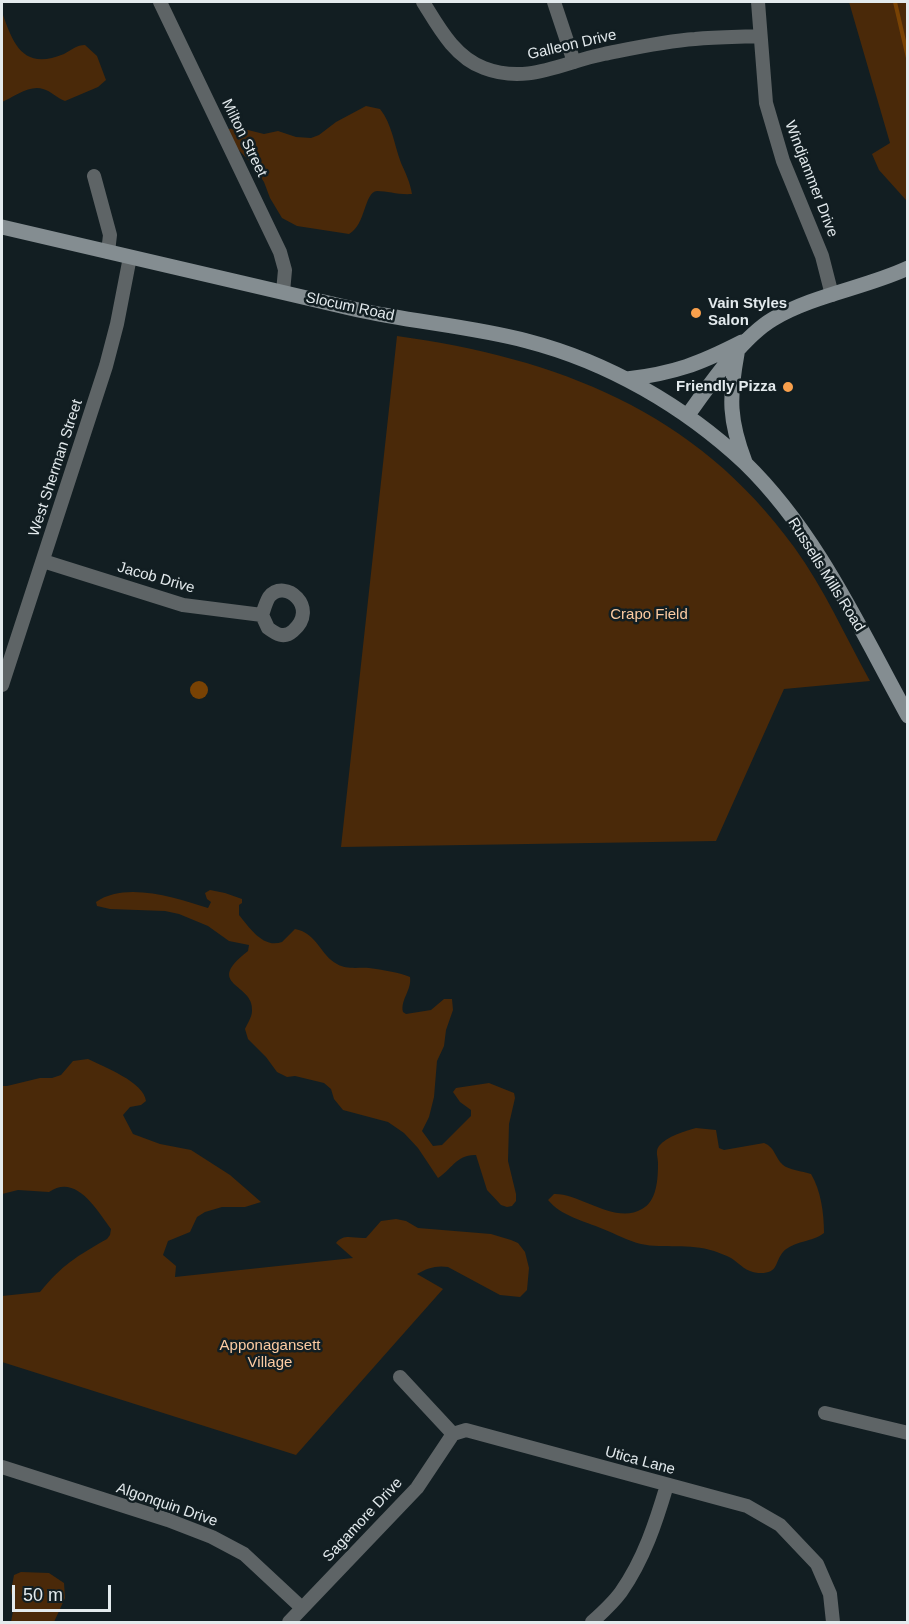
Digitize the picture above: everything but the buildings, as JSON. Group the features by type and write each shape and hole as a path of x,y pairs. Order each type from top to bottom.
{"main road":[{"name":"Slocum Road","path":"2,227 364,311 525,340 573,356 627,379 687,416"},
{"path":"687,416 737,352 773,319 908,268"},
{"path":"627,379 683,369 748,340"},
{"path":"737,352 730,400 736,438 746,465"},
{"name":"Russells Mills Road","path":"687,416 746,465 778,501 814,549 908,716"}],"street":[{"name":"Milton Street","path":"160,2 280,252 285,270 283,292"},
{"name":"Galleon Drive","path":"423,2 443,34 461,54 483,68 510,73 540,73 601,54 693,39 760,36"},
{"path":"554,2 574,62"},
{"name":"Windjammer Drive","path":"758,2 766,103 783,161 822,256 832,296"},
{"path":"94,176 110,235 108,252"},
{"name":"West Sherman Street","path":"2,685 112,345 130,257"},
{"name":"Jacob Drive","path":"43,561 183,605 262,615"},
{"path":"400,1377 453,1434"},
{"path":"825,1413 908,1433"},
{"name":"Utica Lane","path":"453,1434 466,1430 747,1506 780,1525 817,1564 830,1594 833,1623"},
{"name":"Sagamore Drive","path":"289,1623 417,1488 453,1434"},
{"name":"Algonquin Drive","path":"2,1467 168,1520 212,1537 244,1554 302,1608"},
{"path":"592,1623 620,1593 635,1569 653,1532 667,1485"}],"green space":[{"path":"849,2 907,2 907,207 906,200 879,170 872,154 890,143"},
{"path":"2,12 16,44 29,57 50,58 85,45 97,56 106,80 98,87 65,101 49,91 33,88 2,102"},
{"path":"366,106 380,109 387,121 412,194 377,191 373,193 359,224 349,234 297,226 282,218 252,164 231,142 228,129 240,128 264,134 278,131 296,137 311,138"},
{"name":"Crapo Field","path":"397,336 513,359 567,377 619,399 668,426 713,460 755,500 805,563 870,681 784,689 716,841 341,847"},
{"path":"210,890 242,899 239,905 239,915 263,940 282,942 295,929 309,935 327,956 341,966 395,972 410,977 403,1008 406,1014 431,1010 444,999 452,999 453,1010 446,1030 444,1046 437,1061 434,1097 429,1117 422,1131 433,1146 442,1145 471,1116 471,1110 460,1102 453,1092 456,1088 489,1083 514,1093 509,1124 508,1161 516,1194 516,1201 512,1206 501,1205 487,1190 476,1155 469,1155 459,1160 438,1178 418,1148 404,1133 388,1122 343,1110 334,1099 331,1089 324,1083 295,1076 287,1077 277,1072 248,1039 245,1029 252,1013 251,1002 230,978 230,971 235,962 248,951 249,945 229,941 208,926 179,914 165,911 110,909 97,906 96,902 108,896 136,892 166,896 208,908 211,902 205,893"},
{"name":"Apponagansett Village","path":"88,1059 131,1081 144,1094 146,1101 141,1105 130,1107 123,1115 133,1134 160,1144 191,1150 230,1175 261,1202 245,1207 222,1207 205,1212 197,1217 190,1232 168,1241 163,1255 176,1266 175,1277 353,1258 336,1243 339,1240 346,1237 366,1238 381,1221 396,1219 406,1221 418,1228 491,1234 518,1243 525,1252 529,1268 527,1290 520,1297 500,1295 448,1267 432,1267 417,1274 443,1289 296,1455 2,1362 2,1296 40,1292 70,1262 107,1239 111,1229 85,1196 68,1187 59,1187 49,1192 18,1190 2,1194 2,1086 40,1078 52,1078 61,1075 73,1061"},
{"path":"696,1128 716,1130 719,1148 724,1150 764,1143 786,1167 811,1174 821,1202 824,1233 787,1248 773,1270 758,1273 714,1251 631,1241 566,1214 548,1200 554,1194 575,1198 609,1211 632,1213 642,1209 651,1201 656,1189 659,1146 671,1137"},
{"path":"21,1572 49,1573 64,1583 65,1598 54,1622 11,1622 14,1606 11,1591 14,1575"}],"shaded area":[{"path":"195,681 203,681 208,686 206,697 195,699 190,694 190,686"}],"waterway":[{"path":"895,2 908,58"}],"place":[{"name":"Vain Styles Salon","path":"696,313"},
{"name":"Friendly Pizza","path":"788,387"}]}
